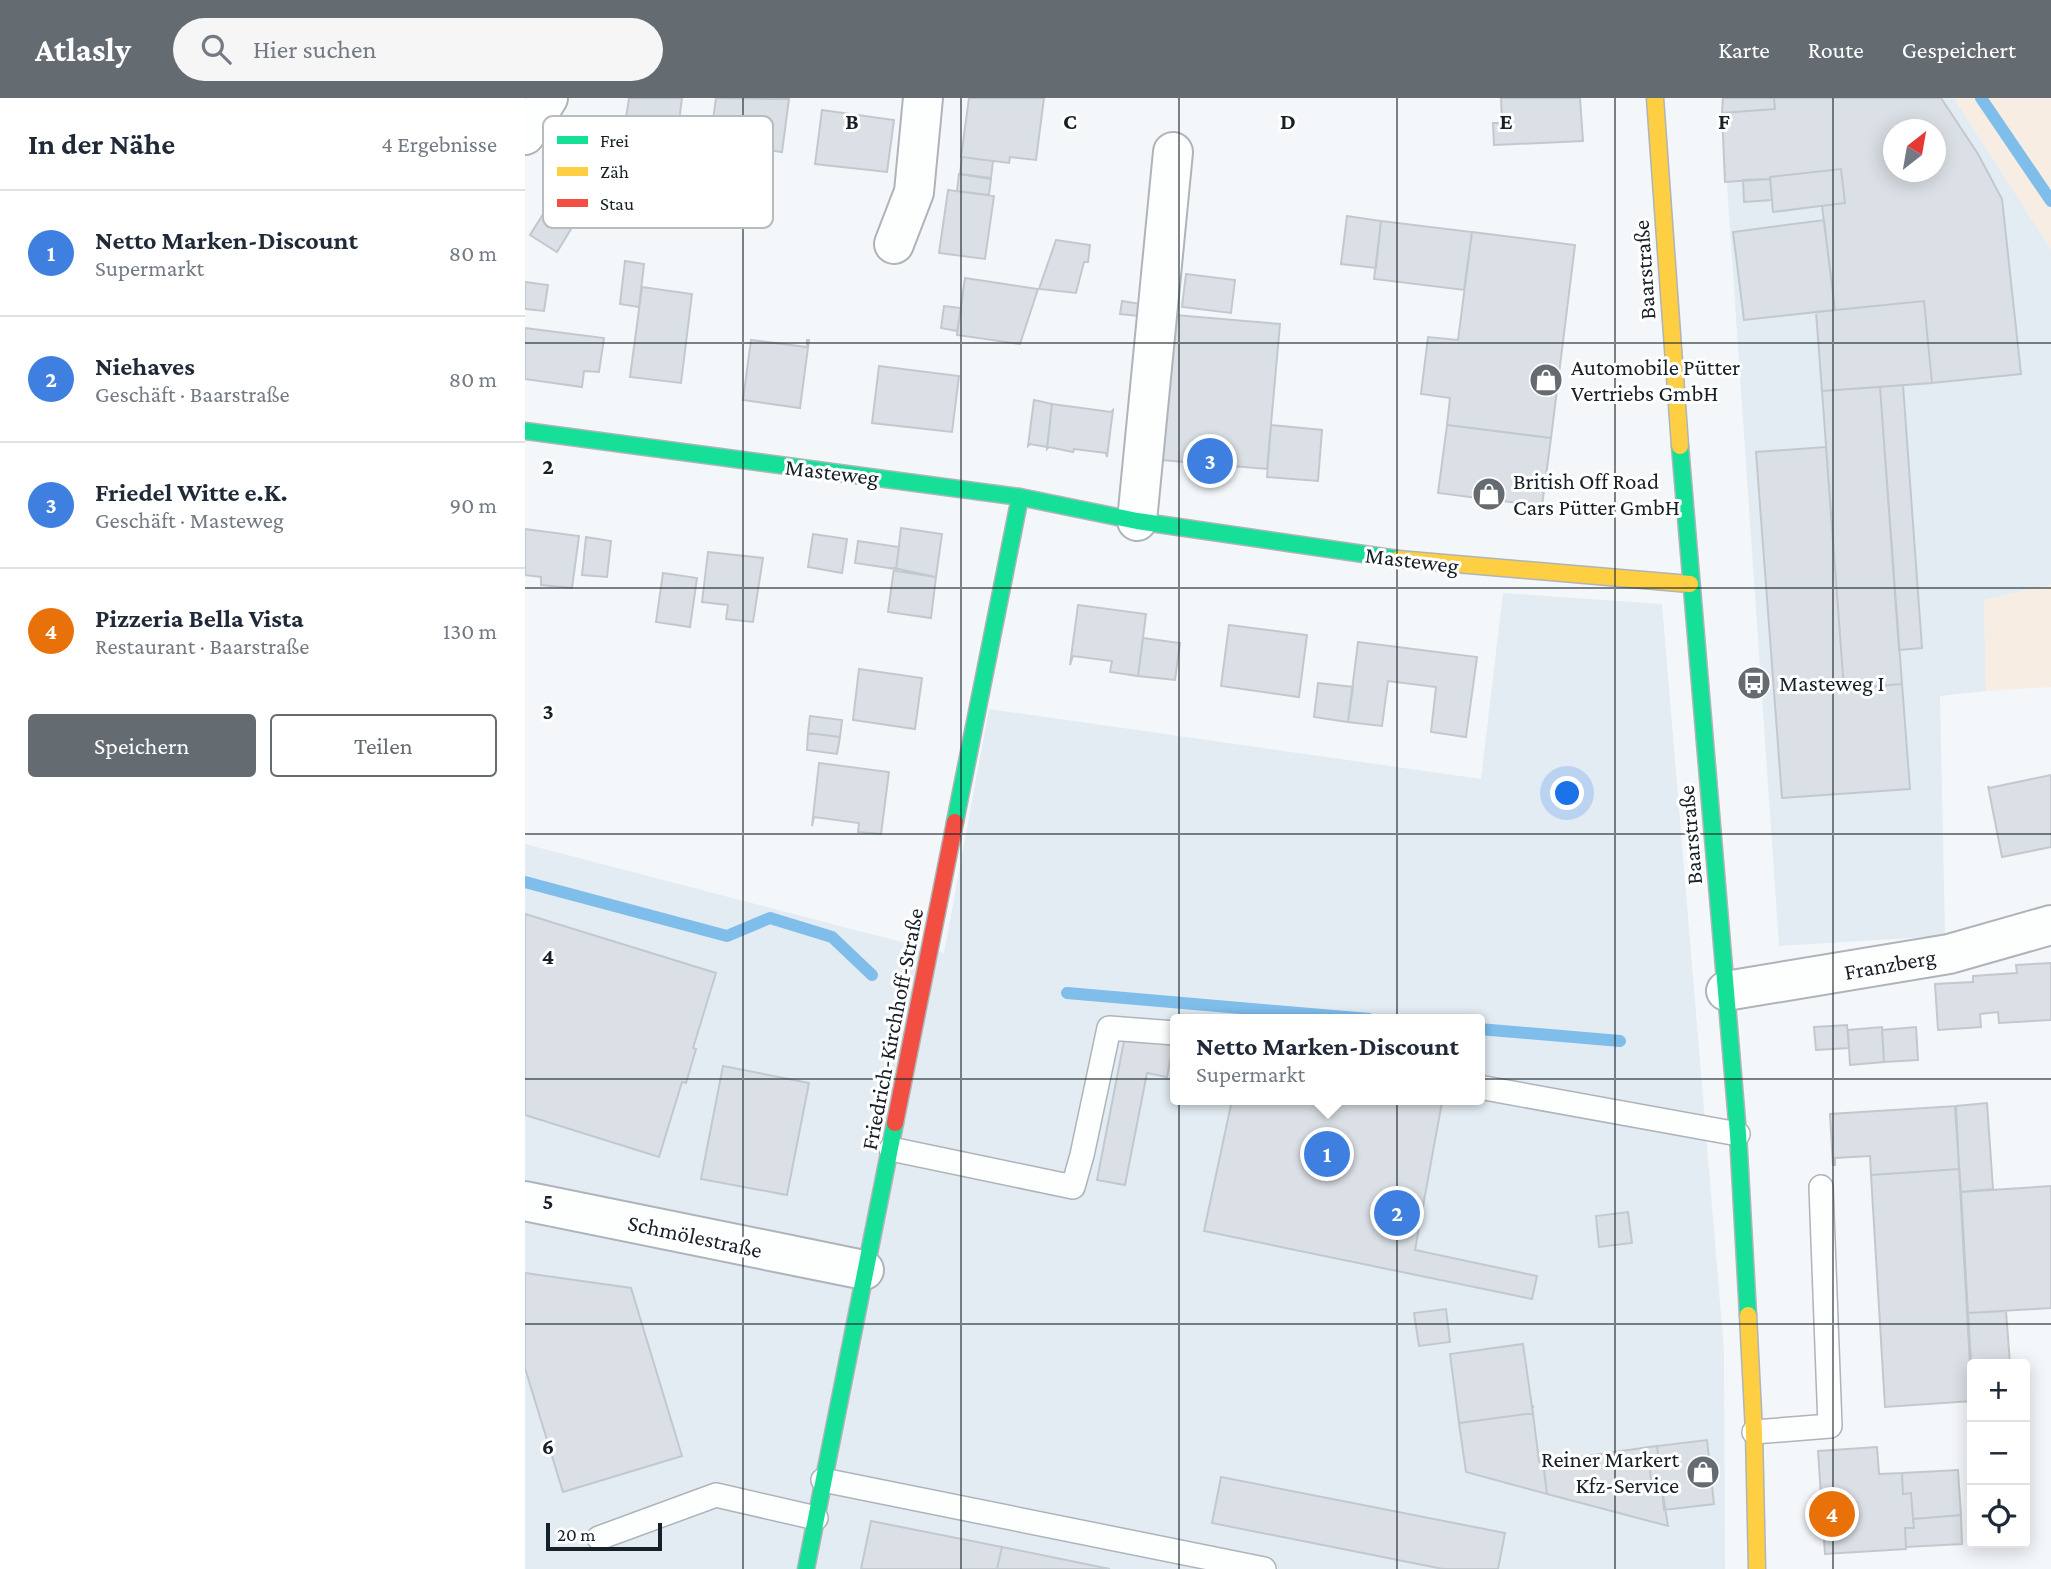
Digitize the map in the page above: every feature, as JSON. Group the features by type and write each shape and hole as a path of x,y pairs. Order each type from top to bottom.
{"street":[{"path":"525,135 548,98"},
{"path":"894,244 914,192 923,98"},
{"name":"Baarstraße","path":"1655,98 1690,584 1738,1134 1754,1432 1757,1569"},
{"path":"1137,522 1173,152"},
{"name":"Masteweg","path":"525,432 1020,497 1137,522 1426,563 1690,584"},
{"name":"Friedrich-Kirchhoff-Straße","path":"806,1569 1020,497"},
{"name":"Franzberg","path":"1726,991 1949,954 2051,925"},
{"name":"Schmölestraße","path":"525,1201 865,1270"}],"lane":[{"path":"891,1149 1073,1187 1109,1028 1170,1033"},
{"path":"1485,1088 1738,1134"},
{"path":"1754,1432 1830,1426 1821,1188"},
{"path":"823,1480 1264,1569"},
{"path":"599,1538 716,1495 816,1518"}],"shaded area":[{"path":"1721,98 1954,98 2051,249 2051,585 1984,600 1986,691 1940,696 1945,936 1779,946"},
{"path":"1954,98 2051,98 2051,249"},
{"path":"2051,585 2051,687 1986,691 1984,600"},
{"path":"1503,593 1662,604 1724,1351 1725,1569 525,1569 525,844 944,953 989,709 1481,779"}],"building":[{"path":"629,98 682,98 680,116 626,116"},
{"path":"716,98 789,99 782,152 773,151 773,116 714,116"},
{"path":"969,98 1044,98 1036,160 1010,157 1009,163 961,157"},
{"path":"1501,98 1580,98 1583,141 1494,145 1493,123 1502,123"},
{"path":"1723,98 1774,98 1775,109 1722,113"},
{"path":"1774,98 1941,98 1978,154 2002,199 2021,374 1932,383 1924,301 1835,310 1822,206 1845,203 1841,169 1725,182 1722,113 1775,109"},
{"path":"822,110 894,120 887,172 815,164"},
{"path":"962,157 993,161 991,178 960,174"},
{"path":"1841,169 1845,203 1773,212 1770,177"},
{"path":"959,174 991,179 989,195 957,191"},
{"path":"1770,179 1772,200 1744,202 1743,180"},
{"path":"948,190 994,196 985,259 939,253"},
{"path":"543,214 543,228 572,228 557,252 530,235"},
{"path":"1347,216 1381,221 1376,268 1341,264"},
{"path":"1824,220 1835,310 1744,320 1733,232"},
{"path":"1381,221 1472,232 1464,290 1374,279"},
{"path":"1472,232 1575,245 1551,438 1447,425 1450,398 1421,394 1428,337 1458,340"},
{"path":"1056,240 1090,245 1088,262 1084,262 1076,293 1039,289"},
{"path":"625,261 644,264 639,307 620,304"},
{"path":"1186,274 1235,280 1231,313 1182,307"},
{"path":"965,278 1038,289 1020,344 957,335"},
{"path":"525,282 548,285 544,311 525,309"},
{"path":"642,287 692,294 681,383 630,377"},
{"path":"1122,301 1141,304 1139,316 1120,314"},
{"path":"1924,301 1932,383 1822,391 1816,312"},
{"path":"944,306 961,308 957,331 941,328"},
{"path":"1175,315 1280,324 1267,469 1162,460"},
{"path":"525,328 604,338 599,372 584,371 582,387 525,379"},
{"path":"751,340 807,347 809,340 800,408 743,400"},
{"path":"879,366 959,376 952,432 872,423"},
{"path":"1903,385 1922,648 1899,650 1880,387"},
{"path":"1880,387 1902,684 1844,689 1822,391"},
{"path":"1034,400 1052,404 1047,447 1030,444 1028,446"},
{"path":"1052,404 1111,412 1113,410 1107,457 1106,453 1074,449 1073,452 1049,447 1047,449"},
{"path":"1271,425 1322,430 1318,481 1267,477"},
{"path":"1447,425 1551,438 1542,506 1438,493"},
{"path":"1826,447 1844,689 1902,684 1910,789 1782,798 1756,452"},
{"path":"901,528 942,534 936,577 896,571"},
{"path":"525,529 579,536 572,588 541,585 541,577 525,575"},
{"path":"813,534 847,539 842,573 808,567"},
{"path":"586,537 611,541 607,577 582,575"},
{"path":"858,541 899,547 896,569 855,563"},
{"path":"708,552 763,558 753,622 726,619 728,605 702,602"},
{"path":"894,568 936,577 931,618 888,612"},
{"path":"663,573 697,578 690,627 656,622"},
{"path":"1078,605 1146,614 1138,676 1110,672 1112,661 1073,656 1070,665"},
{"path":"1229,625 1307,635 1299,697 1221,686"},
{"path":"1143,638 1180,643 1175,680 1138,676"},
{"path":"1358,642 1477,657 1466,737 1431,732 1436,687 1388,681 1382,726 1348,722"},
{"path":"859,669 922,678 915,729 853,720"},
{"path":"1318,683 1353,687 1348,722 1314,717"},
{"path":"810,716 842,720 840,737 808,733"},
{"path":"808,733 840,737 837,754 807,750"},
{"path":"819,763 889,772 881,834 858,832 859,823 814,817 812,826"},
{"path":"2051,775 2051,847 2002,857 1988,786 1989,788"},
{"path":"525,914 716,973 693,1048 696,1049 686,1083 682,1082 659,1157 525,1115"},
{"path":"2051,963 2051,1020 1999,1023 1998,1012 1980,1014 1981,1027 1938,1030 1935,984 1973,982 1973,976 2017,973 2016,965"},
{"path":"1847,1025 1849,1048 1816,1050 1814,1027"},
{"path":"1882,1027 1884,1062 1850,1065 1848,1030"},
{"path":"1916,1027 1918,1060 1884,1062 1882,1030"},
{"path":"1125,1036 1170,1044 1167,1077 1147,1073 1125,1185 1097,1180"},
{"path":"723,1066 809,1083 787,1195 701,1179"},
{"path":"1987,1103 1993,1189 1961,1192 1955,1108"},
{"path":"1231,1105 1441,1105 1415,1250 1537,1276 1532,1299 1204,1231"},
{"path":"1956,1106 1959,1169 1871,1175 1870,1156 1835,1158 1833,1165 1830,1114"},
{"path":"1959,1169 1970,1359 1967,1359 1967,1401 1885,1407 1871,1175"},
{"path":"2051,1186 2051,1308 1968,1313 1961,1192"},
{"path":"1628,1212 1632,1243 1599,1247 1596,1216"},
{"path":"525,1273 631,1288 682,1456 563,1492 525,1368"},
{"path":"1446,1309 1450,1342 1419,1346 1414,1313"},
{"path":"2006,1311 2010,1359 1971,1359 1968,1313"},
{"path":"1523,1344 1533,1413 1459,1423 1450,1354"},
{"path":"1533,1413 1539,1462 1543,1462 1547,1494 1466,1472 1459,1423"},
{"path":"1707,1440 1714,1504 1664,1510 1662,1488 1652,1488 1649,1463 1659,1462 1657,1446"},
{"path":"1657,1446 1659,1462 1649,1463 1652,1488 1662,1488 1668,1526 1547,1494 1543,1462"},
{"path":"1877,1447 1879,1474 1902,1473 1903,1494 1911,1493 1914,1528 1905,1528 1906,1549 1825,1554 1818,1451"},
{"path":"1958,1470 1961,1515 1913,1519 1911,1493 1903,1494 1902,1473"},
{"path":"1221,1477 1505,1533 1498,1569 1443,1569 1212,1523"},
{"path":"1961,1515 1962,1544 1906,1547 1905,1528 1914,1528 1913,1519"},
{"path":"871,1521 1002,1547 997,1569 861,1569"},
{"path":"1002,1547 1110,1569 997,1569"}],"waterway":[{"path":"1981,98 2051,201"},
{"path":"525,882 727,936 770,918 832,937 872,975"},
{"path":"1067,993 1311,1014"},
{"path":"1485,1030 1620,1041"}],"traffic: fast":[{"path":"525,431 1020,497 1137,521 1398,559"},
{"path":"1680,446 1738,1134 1748,1315"},
{"path":"955,822 1020,497"},
{"path":"806,1569 895,1123"}],"traffic: slow":[{"path":"1655,98 1680,446"},
{"path":"1398,559 1690,584"},
{"path":"1748,1315 1757,1569"}],"traffic: jam":[{"path":"895,1123 955,822"}],"place":[{"name":"Automobile Pütter Vertriebs GmbH","path":"1546,380"},
{"name":"Friedel Witte e.K.","path":"1210,461"},
{"name":"British Off Road Cars Pütter GmbH","path":"1489,494"},
{"name":"Masteweg I","path":"1754,683"},
{"name":"Netto Marken-Discount","path":"1327,1154"},
{"name":"Niehaves","path":"1397,1213"},
{"name":"Reiner Markert Kfz-Service","path":"1703,1472"},
{"name":"Pizzeria Bella Vista","path":"1832,1514"}]}
